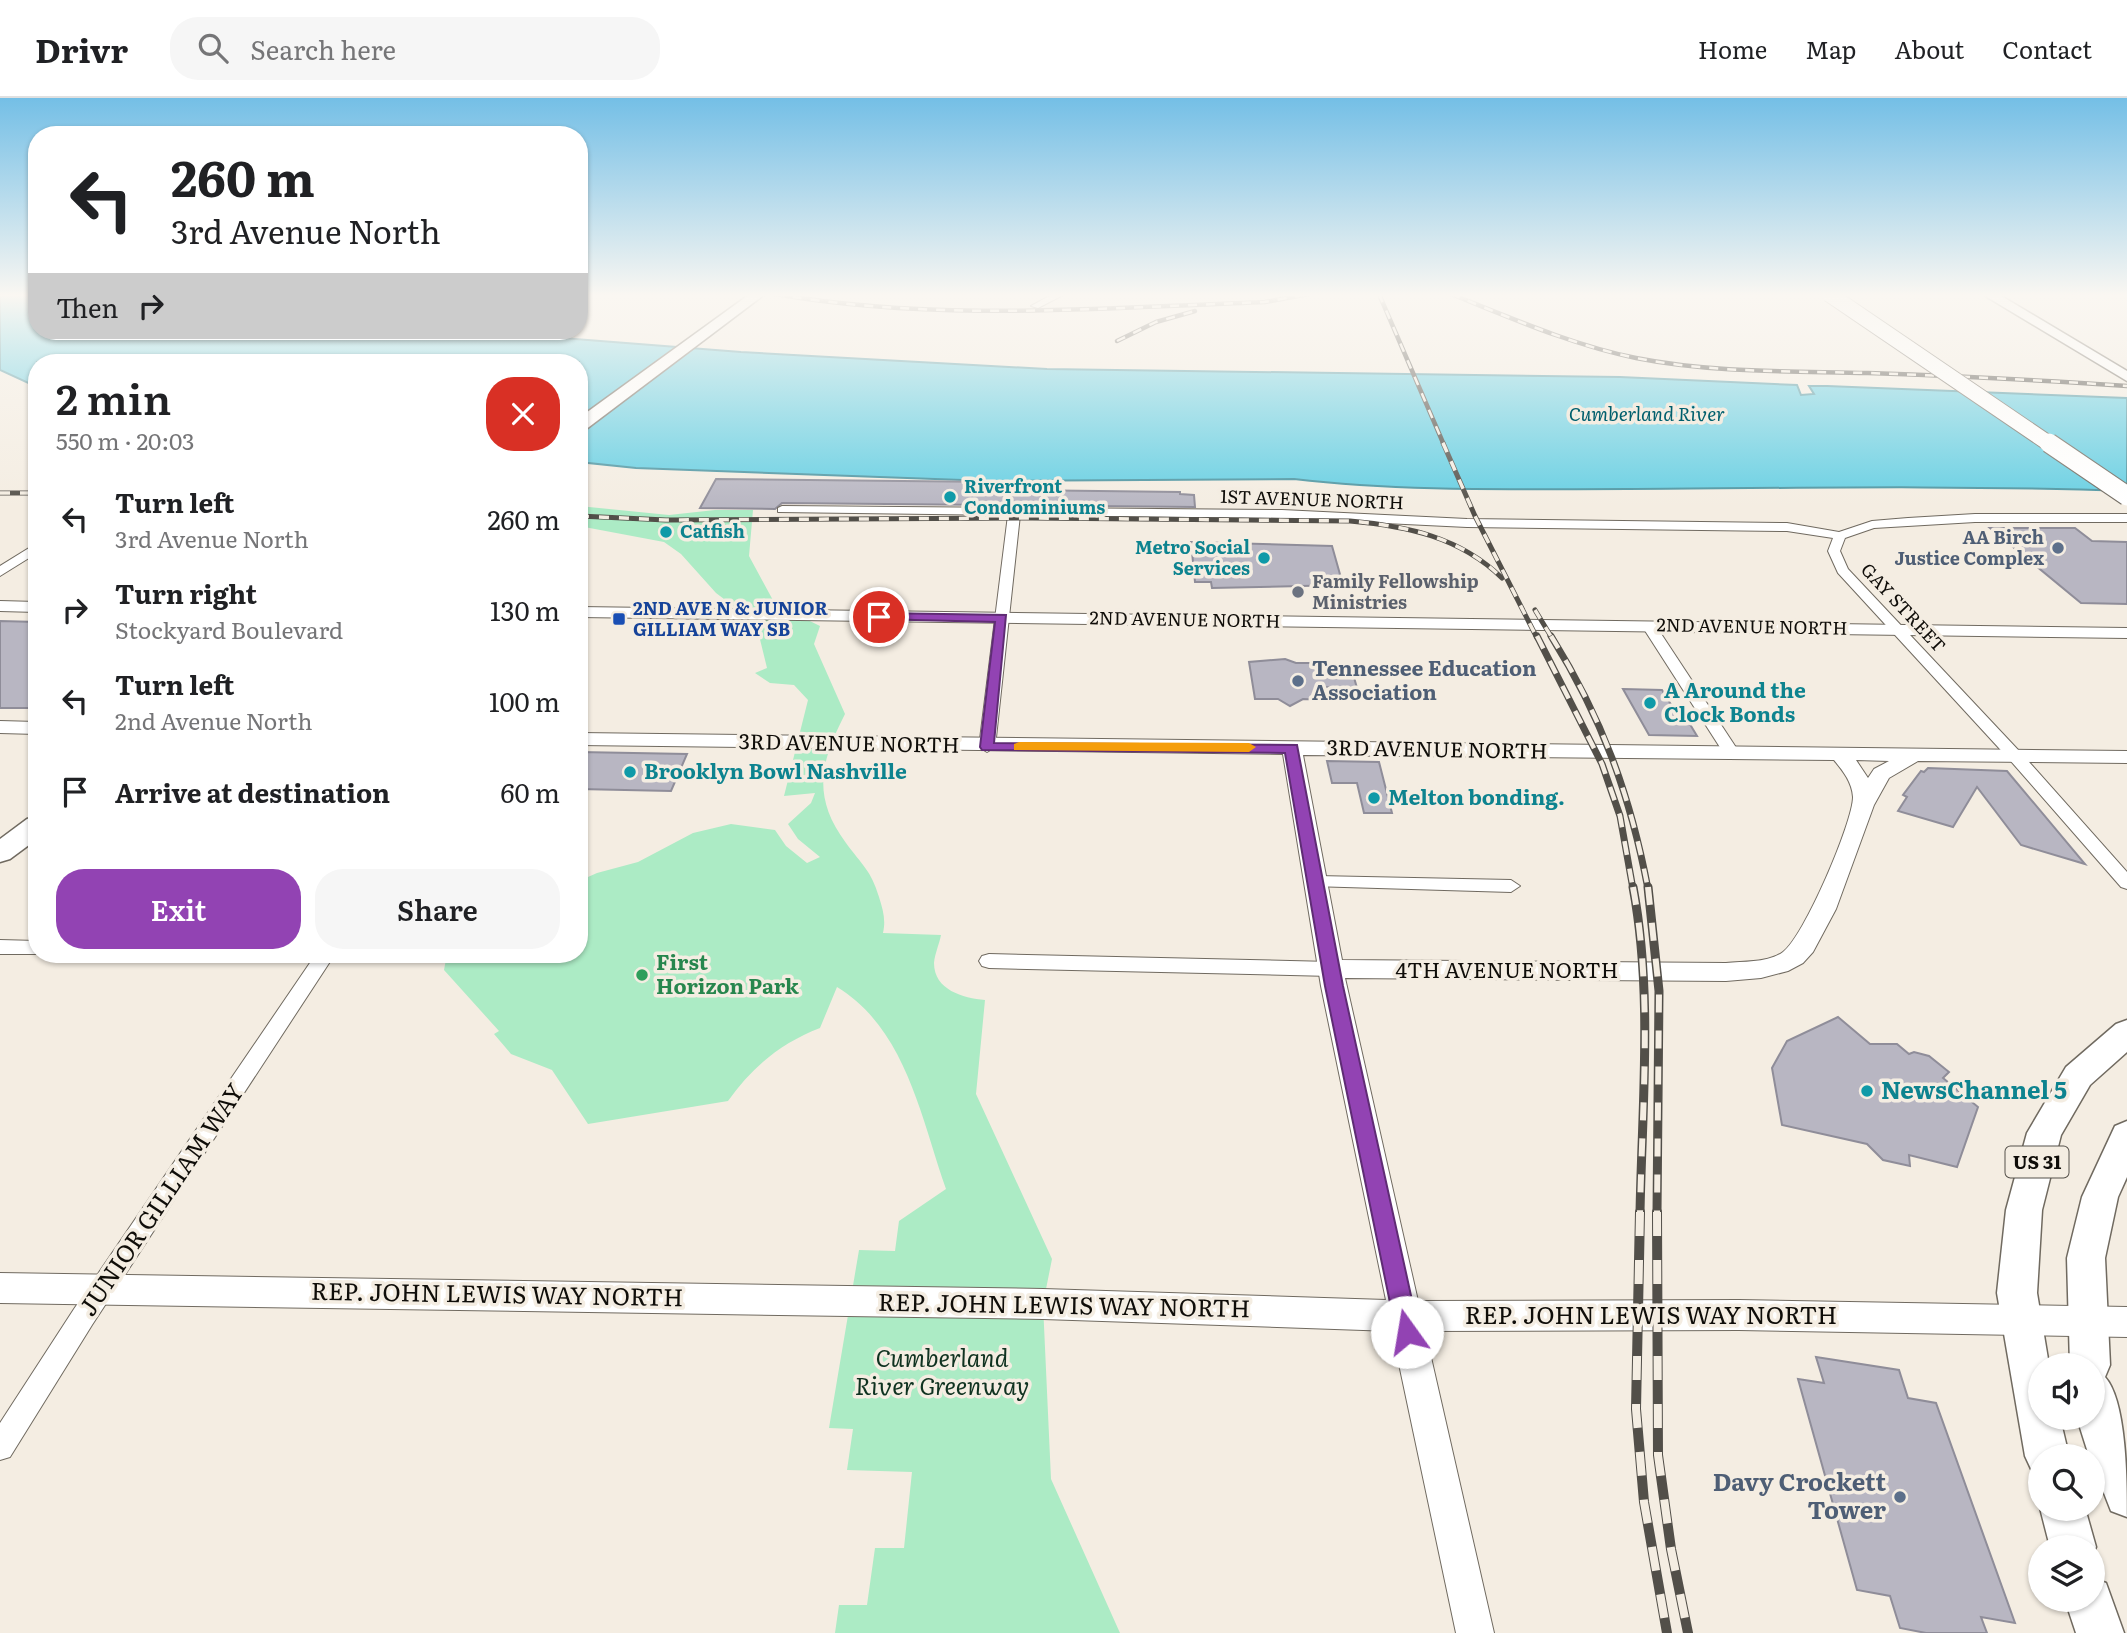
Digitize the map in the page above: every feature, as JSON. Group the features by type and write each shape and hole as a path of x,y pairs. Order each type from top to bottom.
{"main road":[{"path":"588,419 662,366"},
{"path":"1934,366 2127,496"},
{"path":"2107,366 2123,375"},
{"path":"0,853 28,832"},
{"name":"US 31","path":"2046,1444 2017,1293 2024,1210 2045,1133 2078,1076 2127,1033"},
{"path":"2089,1353 2086,1258 2100,1197 2127,1136"},
{"path":"2101,1430 2127,1495"},
{"path":"2093,1612 2101,1633"}],"street":[{"name":"1ST AVENUE NORTH","path":"782,510 1273,514 1467,523 1787,527 1840,536"},
{"path":"987,747 1014,512"},
{"path":"1840,536 1872,525 1908,522 1975,518 2127,517"},
{"name":"GAY STREET","path":"1840,536 1834,551 1838,564 2015,756 2127,883"},
{"path":"0,572 28,553"},
{"path":"0,606 28,607"},
{"name":"2ND AVENUE NORTH","path":"588,612 2127,633"},
{"path":"1650,625 1731,752"},
{"path":"0,727 28,728"},
{"name":"3RD AVENUE NORTH","path":"588,739 987,747 2127,757"},
{"path":"1292,748 1331,969 1404,1316 1475,1633"},
{"path":"1839,753 1861,782 1865,793 1863,805"},
{"name":"4TH AVENUE NORTH","path":"989,961 1331,969 1726,972 1765,968 1793,958 1809,942 1863,805 1881,774 1913,754"},
{"path":"1317,882 1511,886"},
{"path":"0,947 28,948"},
{"name":"JUNIOR GILLIAM WAY","path":"0,1447 320,963"},
{"name":"REP. JOHN LEWIS WAY NORTH","path":"0,1287 1030,1303 1404,1316 1748,1315 2127,1322"}],"green space":[{"name":"Cumberland River Greenway","path":"588,507 669,515 715,510 753,510 749,556 775,604 820,626 814,644 845,714 830,747 823,778 824,794 835,826 873,880 883,911 883,933 941,935 934,963 939,980 959,995 985,1000 976,1094 1052,1259 1043,1304 1051,1479 1120,1633 835,1633 839,1605 867,1605 875,1548 904,1548 912,1472 847,1470 853,1429 829,1428 859,1250 895,1251 899,1221 946,1189 908,1077 880,1026 860,1005 837,987 820,1028 768,1057 728,1101 588,1124 552,1070 511,1054 494,1034 499,1031 444,970 445,963 588,963 588,877 638,862 693,833 731,824 775,830 786,846 807,863 820,857 798,839 788,824 811,803 815,793 784,796 808,700 794,685 770,683 755,673 767,668 756,623 716,593 681,554 664,542 588,528"}],"water":[{"path":"0,366 28,366 28,383 0,370"},
{"name":"Cumberland River","path":"588,366 986,366 1047,369 1620,377 1797,385 1801,395 1814,394 1809,386 1827,386 2127,398 2127,491 1940,487 1460,489 1294,479 990,481 636,468 588,463"}],"building":[{"name":"Riverfront Condominiums","path":"716,479 995,482 994,485 1010,486 1009,490 1180,492 1194,495 1195,507 782,503 775,509 700,508"},
{"name":"AA Birch Justice Complex","path":"1990,528 2075,528 2092,541 2127,542 2127,604 2081,603"},
{"name":"Metro Social Services","path":"1191,542 1332,546 1343,585 1212,588 1211,582 1195,582"},
{"path":"0,621 28,622 28,708 0,708"},
{"name":"Tennessee Education Association","path":"1285,659 1296,663 1315,663 1317,673 1353,674 1357,688 1320,687 1323,700 1303,699 1290,706 1278,699 1255,699 1249,662"},
{"name":"A Around the Clock Bonds","path":"1623,689 1662,690 1678,716 1685,716 1697,736 1649,735"},
{"name":"Brooklyn Bowl Nashville","path":"588,752 687,754 671,791 588,789"},
{"name":"Melton bonding.","path":"1327,761 1379,762 1392,813 1364,813 1357,783 1332,783"},
{"path":"1928,768 2007,771 2085,864 2021,845 1977,787 1953,827 1898,811 1907,797 1903,795 1921,771 1924,772"},
{"name":"NewsChannel 5","path":"1838,1017 1870,1044 1897,1044 1909,1054 1914,1052 1929,1056 1949,1072 1943,1078 1978,1107 1957,1167 1909,1155 1910,1166 1883,1160 1867,1144 1782,1125 1772,1068 1787,1041"},
{"name":"Davy Crockett Tower","path":"1816,1357 1899,1370 1908,1398 1936,1403 2015,1623 1981,1617 1987,1633 1926,1633 1900,1628 1890,1596 1857,1590 1798,1379 1824,1383"}],"railway":[{"path":"1410,366 1444,445"},
{"path":"1690,366 2127,386"},
{"path":"1443,443 1475,516 1537,638"},
{"path":"0,493 28,493"},
{"path":"588,516 666,520 1032,518 1350,521 1392,526 1432,536 1469,552 1502,578"},
{"path":"1535,610 1552,638"},
{"path":"1537,636 1602,764 1620,816 1633,889"},
{"path":"1551,636 1585,697 1612,758 1632,821 1648,889"},
{"path":"1633,887 1645,1008 1640,1213"},
{"path":"1648,887 1659,991 1657,1213"},
{"path":"1640,1212 1636,1409 1644,1502 1667,1633"},
{"path":"1657,1213 1658,1455 1671,1549 1688,1633"}],"slow traffic":[{"path":"1019,747 1249,747"}],"place":[{"name":"Riverfront Condominiums","path":"950,497"},
{"name":"Catfish","path":"666,532"},
{"name":"AA Birch Justice Complex","path":"2058,548"},
{"name":"Metro Social Services","path":"1264,558"},
{"name":"Family Fellowship Ministries","path":"1298,592"},
{"name":"2ND AVE N & JUNIOR GILLIAM WAY SB","path":"619,619"},
{"name":"Tennessee Education Association","path":"1298,681"},
{"name":"A Around the Clock Bonds","path":"1650,703"},
{"name":"Brooklyn Bowl Nashville","path":"630,772"},
{"name":"Melton bonding.","path":"1374,798"},
{"name":"First Horizon Park","path":"642,975"},
{"name":"NewsChannel 5","path":"1867,1091"},
{"name":"Davy Crockett Tower","path":"1900,1497"}],"route":[{"path":"879,617 1002,618 987,747 1292,748 1334,986 1407,1332"}]}
